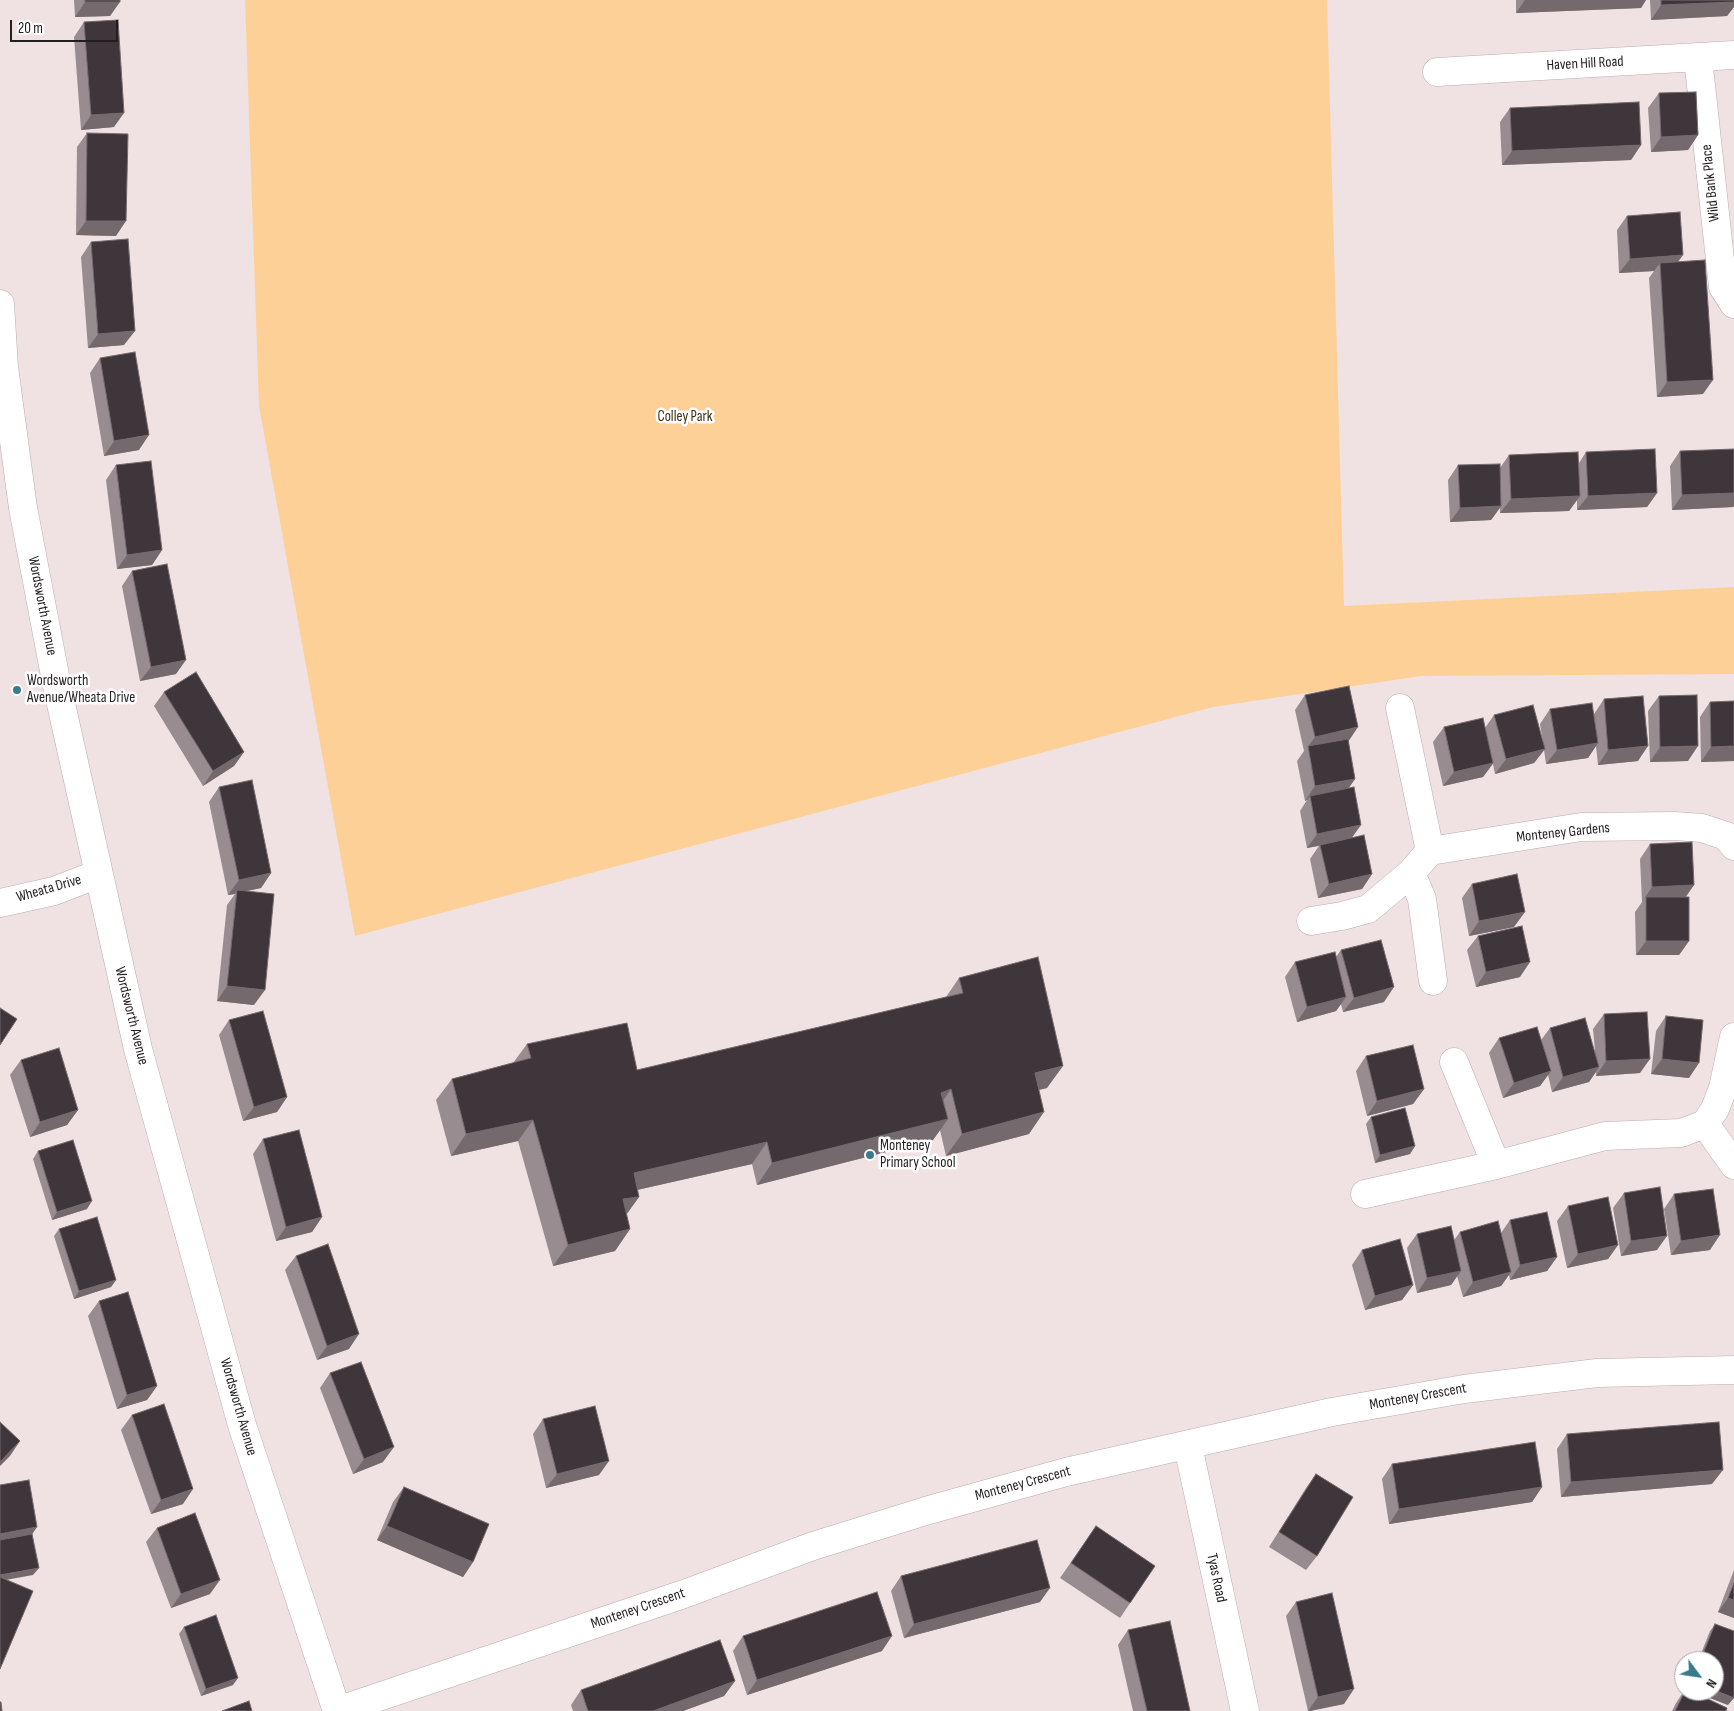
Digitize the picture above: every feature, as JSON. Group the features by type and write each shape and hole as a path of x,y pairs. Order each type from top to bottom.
{"street":[{"name":"Haven Hill Road","path":"1436,72 1734,55"},
{"name":"Wild Bank Place","path":"1698,58 1723,287 1734,304"},
{"name":"Wordsworth Avenue","path":"0,304 4,367 23,508 57,686 138,1049 242,1425 337,1711"},
{"path":"1311,921 1368,909 1411,874 1430,851 1400,708"},
{"name":"Monteney Gardens","path":"1430,851 1581,828 1675,826 1702,828 1731,838"},
{"name":"Wheata Drive","path":"0,903 54,891 98,874"},
{"path":"1411,874 1422,899 1433,981"},
{"path":"1365,1194 1496,1165 1605,1136 1681,1133 1705,1124 1715,1109 1723,1088 1734,1037"},
{"path":"1454,1062 1496,1165"},
{"path":"1705,1124 1734,1165"},
{"name":"Monteney Crescent","path":"337,1711 684,1594 813,1546 886,1523 1066,1472 1332,1412 1464,1389 1597,1372 1734,1370"},
{"name":"Tyas Road","path":"1188,1446 1245,1711"}],"green space":[{"name":"Colley Park","path":"245,0 1327,0 1344,606 1734,587 1734,674 1421,676 1213,707 355,936 259,406"}],"building":[{"path":"85,0 120,0 120,2 85,2"},
{"path":"1661,0 1734,0 1734,2 1661,5"},
{"path":"118,20 124,113 91,115 84,22"},
{"path":"1696,92 1698,135 1661,137 1659,93"},
{"path":"1639,102 1641,145 1512,151 1510,108"},
{"path":"87,133 128,134 126,221 86,221"},
{"path":"1680,212 1683,255 1630,259 1627,216"},
{"path":"128,239 135,331 98,334 91,242"},
{"path":"1705,260 1713,380 1667,382 1660,263"},
{"path":"135,352 149,435 114,441 100,358"},
{"path":"1655,449 1657,493 1588,496 1586,452"},
{"path":"1734,449 1734,493 1682,495 1680,451"},
{"path":"1578,452 1580,496 1511,499 1509,455"},
{"path":"151,461 162,550 127,555 116,465"},
{"path":"1500,464 1501,506 1460,508 1458,465"},
{"path":"167,564 186,660 151,667 132,571"},
{"path":"196,672 244,752 213,771 164,692"},
{"path":"1349,686 1358,727 1315,737 1305,695"},
{"path":"1697,695 1698,746 1660,747 1659,696"},
{"path":"1643,696 1648,746 1608,750 1604,699"},
{"path":"1734,701 1734,746 1711,747 1710,702"},
{"path":"1592,703 1598,743 1557,750 1550,709"},
{"path":"1533,705 1545,749 1506,759 1494,715"},
{"path":"1483,718 1493,763 1454,772 1444,727"},
{"path":"1348,739 1355,779 1315,786 1308,746"},
{"path":"252,780 271,873 239,880 219,787"},
{"path":"1354,787 1361,825 1317,834 1310,796"},
{"path":"1364,835 1372,874 1329,884 1320,845"},
{"path":"1692,842 1694,885 1652,887 1650,844"},
{"path":"1517,874 1525,912 1479,921 1472,884"},
{"path":"237,890 274,894 265,990 227,986"},
{"path":"1646,897 1689,897 1689,941 1646,941"},
{"path":"1522,926 1530,962 1486,972 1478,936"},
{"path":"1381,940 1394,987 1354,998 1341,950"},
{"path":"1335,952 1346,997 1307,1007 1295,962"},
{"path":"1038,957 1063,1066 1035,1073 1044,1112 962,1134 951,1089 941,1093 948,1119 772,1163 767,1142 634,1173 639,1197 623,1199 630,1229 568,1245 533,1120 466,1134 452,1079 531,1058 527,1044 627,1023 637,1070 963,993 959,978"},
{"path":"0,1008 17,1019 0,1045"},
{"path":"263,1011 287,1097 254,1107 229,1020"},
{"path":"1647,1012 1650,1059 1606,1061 1604,1014"},
{"path":"1666,1016 1703,1020 1699,1063 1662,1059"},
{"path":"1585,1018 1599,1067 1563,1077 1550,1028"},
{"path":"1537,1027 1551,1071 1514,1083 1499,1038"},
{"path":"1413,1045 1424,1089 1377,1101 1366,1056"},
{"path":"59,1048 78,1110 40,1122 21,1060"},
{"path":"1405,1108 1415,1146 1380,1155 1371,1117"},
{"path":"299,1130 322,1217 286,1227 263,1139"},
{"path":"73,1140 92,1201 57,1212 38,1151"},
{"path":"1660,1187 1667,1236 1631,1241 1624,1193"},
{"path":"1713,1189 1720,1235 1681,1241 1674,1194"},
{"path":"1608,1197 1618,1245 1578,1254 1568,1206"},
{"path":"1547,1212 1557,1257 1520,1265 1510,1220"},
{"path":"97,1217 116,1280 79,1291 59,1229"},
{"path":"1498,1221 1511,1272 1473,1282 1460,1232"},
{"path":"1451,1226 1461,1271 1427,1278 1417,1234"},
{"path":"1400,1239 1413,1285 1375,1296 1362,1250"},
{"path":"328,1244 359,1334 327,1346 296,1256"},
{"path":"128,1292 157,1386 127,1395 99,1301"},
{"path":"361,1362 394,1447 364,1459 330,1373"},
{"path":"164,1404 193,1489 161,1500 132,1415"},
{"path":"595,1406 609,1461 557,1474 543,1419"},
{"path":"0,1422 20,1441 0,1462"},
{"path":"1719,1422 1723,1470 1571,1482 1567,1434"},
{"path":"1535,1442 1542,1487 1399,1509 1392,1464"},
{"path":"1316,1474 1353,1497 1317,1556 1279,1532"},
{"path":"29,1480 37,1527 0,1534 0,1485"},
{"path":"404,1487 489,1524 473,1562 387,1526"},
{"path":"195,1513 220,1580 181,1594 157,1528"},
{"path":"1096,1526 1155,1566 1130,1603 1071,1563"},
{"path":"32,1534 39,1568 0,1575 0,1540"},
{"path":"1037,1540 1050,1588 914,1624 901,1576"},
{"path":"0,1577 33,1591 0,1669"},
{"path":"1734,1583 1734,1600 1728,1598"},
{"path":"877,1592 892,1636 757,1680 743,1636"},
{"path":"1332,1593 1354,1689 1318,1697 1296,1602"},
{"path":"216,1615 238,1678 206,1689 184,1627"},
{"path":"1170,1621 1190,1711 1147,1711 1128,1630"},
{"path":"1715,1624 1734,1631 1734,1698 1724,1694 1724,1651 1704,1651"},
{"path":"720,1640 735,1681 653,1711 588,1711 581,1690"},
{"path":"249,1701 252,1711 222,1711"},
{"path":"1680,1701 1712,1701 1727,1708 1726,1711 1675,1711"}],"place":[{"name":"Wordsworth Avenue/Wheata Drive","path":"17,690"},
{"name":"Monteney Primary School","path":"870,1155"}]}
